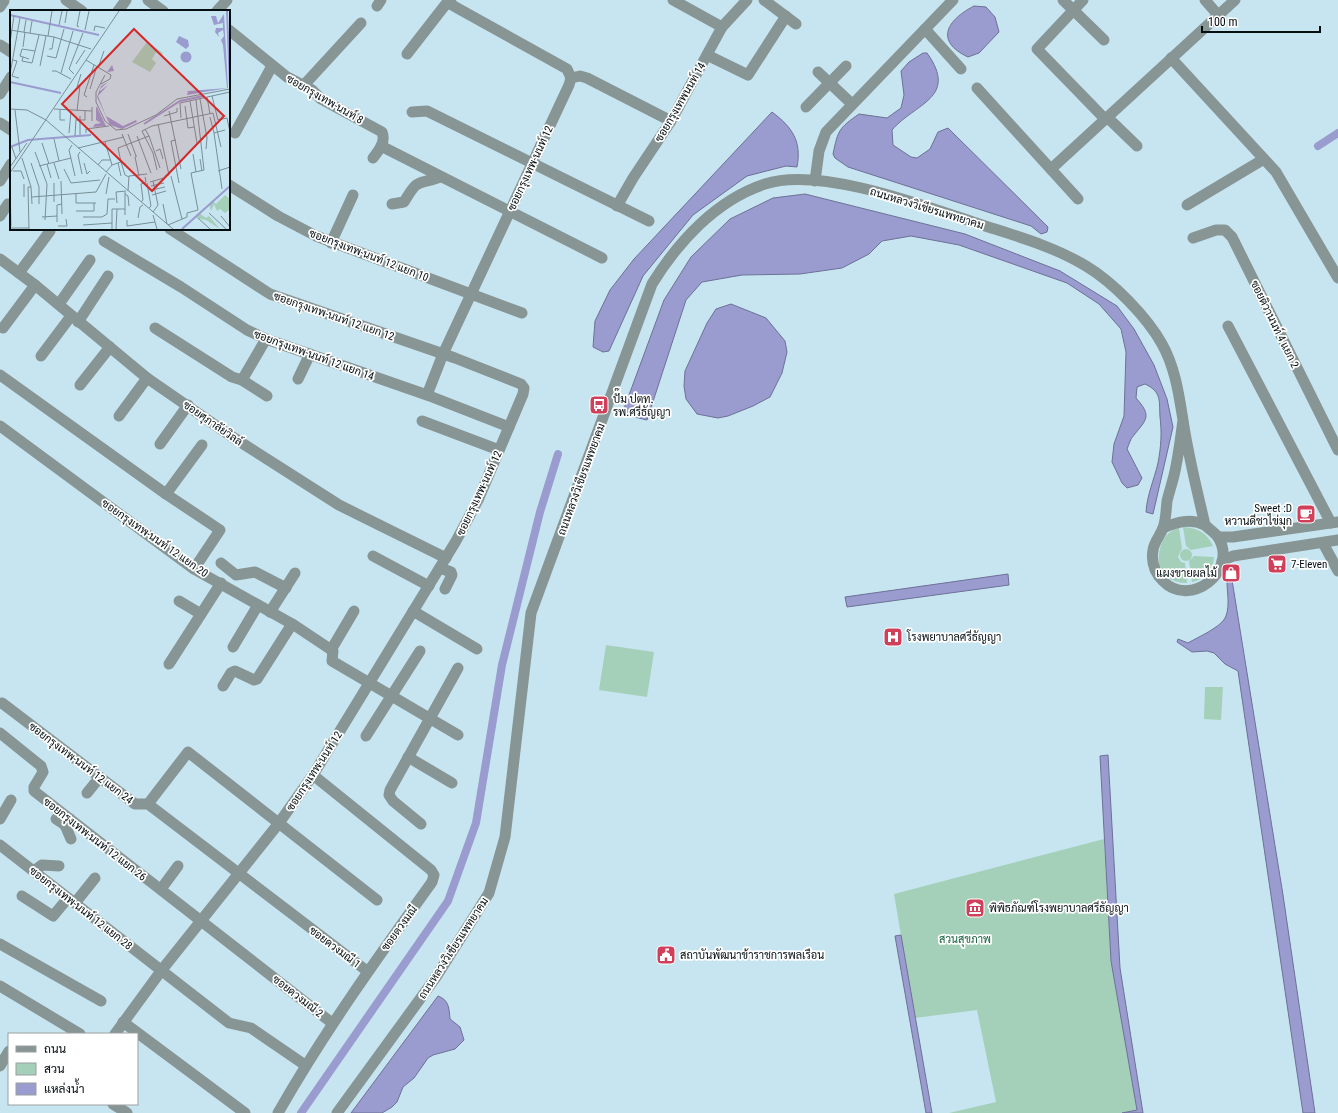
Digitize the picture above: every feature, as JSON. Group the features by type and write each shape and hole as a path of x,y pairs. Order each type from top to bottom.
{"street":[{"path":"66,0 81,10"},
{"path":"119,10 126,0"},
{"path":"148,0 162,10"},
{"path":"218,10 227,0"},
{"path":"407,54 450,0 452,4 459,9 567,69 571,78 580,76 587,78 671,121"},
{"path":"673,0 722,27"},
{"name":"ซอยกรุงเทพนนท์ 14","path":"616,206 671,121 722,27 746,0"},
{"path":"764,0 796,24"},
{"path":"815,181 819,151 826,132 953,0"},
{"path":"1063,0 1104,40"},
{"path":"1083,0 1037,49 1136,146"},
{"path":"1206,0 1218,15"},
{"path":"1051,169 1235,0"},
{"path":"707,56 748,75 786,16"},
{"path":"304,85 361,23"},
{"path":"925,29 961,69"},
{"name":"ซอยกรุงเทพ-นนท์ 8","path":"230,31 287,77 304,85 321,99 382,132 384,137 381,146"},
{"path":"0,45 10,51"},
{"path":"1171,58 1264,159 1282,181 1338,278"},
{"path":"235,133 272,66"},
{"path":"806,107 846,66"},
{"path":"818,72 852,104"},
{"name":"ซอยกรุงเทพ-นนท์ 12","path":"116,1033 161,971 279,823 313,775 443,563 478,500 523,394 524,388 521,384 443,354 571,78"},
{"path":"0,94 10,79"},
{"path":"977,88 1078,199"},
{"path":"412,112 427,111 532,162 616,206 649,221"},
{"path":"0,123 10,129"},
{"path":"373,158 381,146 602,258"},
{"path":"1187,205 1264,159"},
{"path":"0,181 10,166"},
{"path":"392,204 404,202 411,189 417,184 440,177"},
{"name":"ถนนหลวงวิเชียรแพทยาคม","path":"337,1113 436,977 489,893 505,838 531,613 652,284 669,258 686,238 714,213 744,192 766,184 790,179 815,181 874,191 1054,249 1087,267 1128,300 1162,345 1174,373 1181,403 1182,420 1205,525"},
{"name":"ซอยกรุงเทพ-นนท์ 12 แยก 10","path":"230,186 278,216 331,243 522,313"},
{"path":"331,243 353,194"},
{"path":"0,216 8,204"},
{"name":"ซอยกรุงเทพ-นนท์ 12 แยก 12","path":"172,230 270,294 443,354"},
{"name":"ซอยติวานนท์ 4 แยก 2","path":"1193,238 1220,230 1225,230 1232,237 1338,450"},
{"path":"19,273 50,231"},
{"name":"ซอยกรุงเทพ-นนท์ 12 แยก 14","path":"104,241 181,287 247,330 266,339 427,395 509,427"},
{"name":"ซอยศุภาลัยวิลล์","path":"0,259 35,284 74,319 147,378 231,436 339,505 443,563"},
{"path":"59,304 90,260"},
{"path":"41,356 74,319 108,276"},
{"path":"3,328 35,284"},
{"path":"1218,537 1261,534 1335,522 1228,326"},
{"path":"156,328 232,377 242,380 266,396"},
{"path":"242,380 266,339"},
{"path":"80,385 110,347"},
{"path":"298,379 310,354"},
{"path":"427,395 443,354"},
{"path":"0,375 166,494 220,530 194,569"},
{"path":"119,416 147,378"},
{"path":"160,444 188,405"},
{"name":"ถนนหลวงวิเชียรแพทยาคม","path":"1182,420 1176,467 1163,528 1153,550 1153,562 1156,572 1164,582 1174,588 1186,591 1200,588 1214,578 1218,573 1222,561"},
{"path":"422,421 500,450"},
{"name":"ซอยกรุงเทพ-นนท์ 12 แยก 20","path":"0,426 194,569 292,624 331,650 333,653 332,661 369,682"},
{"path":"166,494 202,445"},
{"path":"1163,528 1187,520 1205,525 1218,537 1222,549 1222,561 1233,556 1338,540"},
{"path":"1261,534 1261,552"},
{"path":"1323,543 1338,571"},
{"path":"373,556 429,586"},
{"path":"221,563 236,575 255,572 286,588"},
{"path":"443,563 452,575 445,589"},
{"path":"270,612 296,573"},
{"path":"169,664 220,583"},
{"path":"179,601 201,614"},
{"path":"234,647 258,605"},
{"path":"331,650 354,611"},
{"path":"413,611 477,649"},
{"path":"223,686 231,673 235,671 254,680 257,679 292,624"},
{"path":"366,736 420,651"},
{"path":"421,824 393,801 389,795 390,790 458,668"},
{"path":"369,682 458,735"},
{"name":"ซอยกรุงเทพ-นนท์ 12 แยก 24","path":"2,704 135,804 148,804 303,922"},
{"name":"ซอยกรุงเทพ-นนท์ 12 แยก 26","path":"0,733 41,766 43,772 34,786 34,791 64,821 161,889 202,921"},
{"path":"148,804 188,752 377,900"},
{"path":"408,757 452,784"},
{"name":"ซอยดวงมณี","path":"278,1113 332,1023 367,971 432,882 434,875 431,870 313,775"},
{"path":"87,793 100,777"},
{"path":"0,819 11,800"},
{"path":"64,821 70,839"},
{"name":"ซอยกรุงเทพ-นนท์ 12 แยก 28","path":"0,845 229,1023 251,1028 306,1065"},
{"path":"34,871 42,865 59,866"},
{"path":"161,889 178,866"},
{"path":"22,896 53,916 72,901 95,878"},
{"name":"ซอยดวงมณี 2","path":"202,921 332,1023"},
{"name":"ซอยดวงมณี 1","path":"303,922 367,971"},
{"path":"0,944 101,1001"},
{"path":"0,986 78,1033"},
{"path":"123,1022 138,1033"},
{"path":"138,1033 245,1113"},
{"path":"0,1066 8,1053"},
{"path":"115,1105 127,1113"}],"green space":[{"path":"1183,527 1198,530 1211,541 1213,546 1191,550 1186,546"},
{"path":"1179,528 1182,548 1178,557 1181,562 1185,563 1187,583 1174,581 1165,574 1159,566 1160,548 1164,538 1173,530"},
{"path":"1184,549 1188,549 1192,555 1188,561 1184,561 1180,557 1180,553"},
{"path":"1194,556 1214,557 1208,574 1197,581 1192,582 1189,561"},
{"path":"606,645 654,652 647,697 599,690"},
{"path":"1205,687 1223,687 1221,720 1204,719"},
{"name":"สวนสุขภาพ","path":"1104,839 1111,961 1137,1110 1122,1113 949,1113 996,1102 977,1010 915,1018 894,894"}],"water":[{"path":"974,6 986,7 995,17 999,32 979,53 968,57 957,51 951,44 948,38 948,31 951,24 957,18"},
{"path":"923,53 927,53 936,68 938,80 936,90 922,106 901,121 892,130 893,145 911,157 917,158 930,149 938,132 948,128 1048,227 1047,232 1041,234 1031,226 848,167 835,158 833,154 838,134 843,126 852,119 859,114 887,118 901,108 904,95 901,71 909,62"},
{"path":"772,112 785,123 794,135 798,150 797,167 786,166 747,176 693,215 643,276 609,351 603,352 593,347 595,321 610,290 634,259"},
{"path":"805,194 965,234 1060,271 1117,306 1134,329 1154,365 1167,399 1173,427 1153,514 1146,512 1160,451 1160,406 1157,394 1145,384 1137,387 1136,398 1146,413 1145,421 1132,438 1127,449 1142,478 1138,485 1127,488 1122,483 1112,462 1114,444 1124,416 1126,352 1121,329 1099,304 1067,283 959,245 911,236 882,241 869,254 842,268 800,274 742,275 702,282 686,300 647,420 622,414 664,300 691,257 730,219 773,198"},
{"path":"731,304 766,318 785,341 787,352 782,373 770,397 753,406 728,416 718,418 697,414 686,399 684,386 685,371 707,323 716,309"},
{"path":"1008,574 1009,585 847,607 845,597"},
{"path":"1232,580 1283,895 1315,1113 1303,1113 1238,671 1225,664 1214,653 1207,651 1192,652 1177,642 1178,639 1188,643 1215,628 1224,620 1228,607 1227,582"},
{"path":"1108,755 1120,968 1143,1113 1122,1113 1137,1110 1111,961 1100,756"},
{"path":"901,935 932,1113 926,1113 895,936"},
{"path":"438,996 446,1002 449,1008 450,1019 460,1027 464,1040 455,1049 433,1055 428,1058 414,1078 403,1087 397,1102 392,1107 382,1113 351,1113"}],"waterway":[{"path":"1318,146 1338,133"},
{"path":"301,1113 448,901 476,823 502,665 540,512 558,454"}],"place":[{"name":"ปั๊ม ปตท. รพ.ศรีธัญญา","path":"599,405"},
{"name":"Sweet :D หวานดีชาไข่มุก","path":"1306,514"},
{"name":"7-Eleven","path":"1277,564"},
{"name":"แผงขายผลไม้","path":"1231,573"},
{"name":"โรงพยาบาลศรีธัญญา","path":"893,637"},
{"name":"พิพิธภัณฑ์โรงพยาบาลศรีธัญญา","path":"975,908"},
{"name":"สถาบันพัฒนาข้าราชการพลเรือน","path":"666,955"}]}
